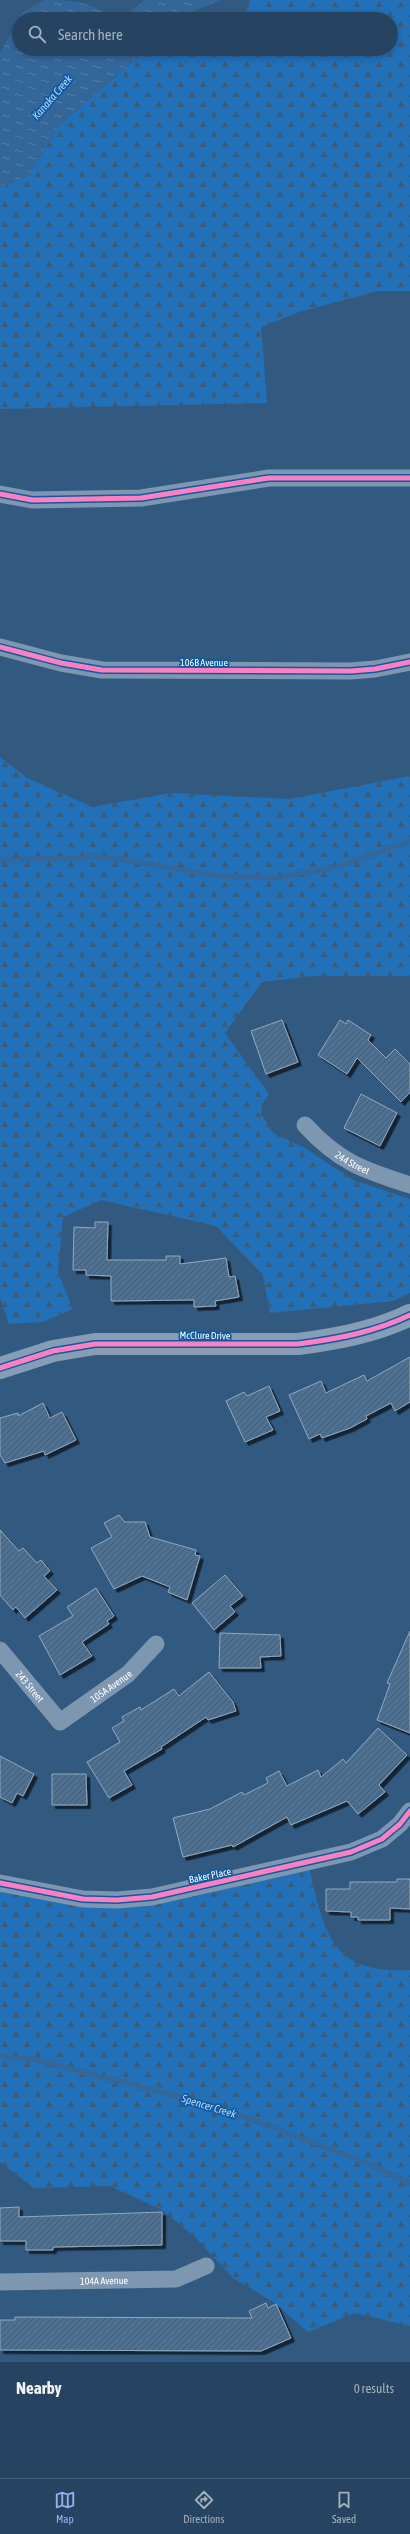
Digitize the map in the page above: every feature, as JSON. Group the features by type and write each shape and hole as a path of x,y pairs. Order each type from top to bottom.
{"street":[{"path":"0,494 32,500 141,498 269,478 410,478"},
{"name":"106B Avenue","path":"0,647 61,663 102,670 351,671 375,670 410,662"},
{"name":"244 Street","path":"305,1125 322,1144 341,1158 362,1170 410,1185"},
{"name":"McClure Drive","path":"0,1368 53,1351 95,1344 292,1344 316,1342 370,1330 410,1315"},
{"name":"105A Avenue","path":"60,1722 128,1674 156,1644"},
{"name":"243 Street","path":"0,1650 60,1722"},
{"name":"Baker Place","path":"0,1883 83,1899 117,1900 152,1897 351,1852 387,1835 400,1824 410,1811"},
{"name":"104A Avenue","path":"0,2282 176,2280 206,2266"}],"green space":[{"path":"250,0 410,0 410,291 378,291 299,312 261,327 267,403 0,409 0,188 29,175 60,125 140,56 398,56 398,12 246,12"},
{"path":"0,757 27,778 92,807 171,793 289,799 410,776 410,976 313,976 262,982 225,1033 269,1094 262,1104 261,1114 273,1133 305,1148 353,1180 410,1199 410,1293 393,1301 270,1313 263,1275 216,1226 101,1200 63,1217 58,1273 73,1309 43,1322 9,1324 0,1297"},
{"path":"308,1863 319,1908 326,1927 334,1943 346,1956 362,1965 383,1970 410,1970 410,2326 355,2313 308,2332 275,2303 233,2278 196,2238 162,2210 110,2186 34,2188 0,2162 0,1883 100,1900"}],"water":[{"path":"44,0 63,0 79,2 103,12 24,12"},
{"path":"145,0 221,0 194,12 129,12"},
{"name":"Kanaka Creek","path":"12,31 12,56 139,56 60,125 29,175 0,188 0,53"}],"building":[{"path":"282,1020 298,1062 266,1074 251,1031"},
{"path":"340,1020 346,1024 348,1020 371,1035 368,1040 386,1058 395,1049 410,1064 410,1092 401,1102 357,1058 347,1074 318,1055"},
{"path":"361,1094 397,1113 380,1146 344,1128"},
{"path":"95,1222 108,1222 107,1260 166,1260 166,1256 180,1256 180,1264 226,1258 229,1277 235,1276 239,1297 215,1301 216,1306 194,1307 194,1300 111,1301 111,1276 86,1275 86,1270 73,1270 74,1227 95,1228"},
{"path":"410,1357 410,1402 395,1411 391,1403 366,1416 367,1419 350,1428 322,1438 320,1434 309,1439 289,1395 321,1381 326,1393 364,1375 367,1381"},
{"path":"269,1386 280,1411 266,1417 273,1430 245,1442 226,1401 244,1392 247,1396"},
{"path":"43,1403 50,1418 62,1412 76,1440 45,1455 44,1451 5,1463 0,1455 0,1418 18,1413 18,1416"},
{"path":"119,1515 125,1522 145,1522 150,1537 196,1550 195,1555 200,1556 187,1600 168,1592 170,1587 142,1576 114,1589 91,1548 112,1537 104,1523"},
{"path":"0,1530 19,1551 23,1548 37,1563 41,1560 50,1571 44,1576 57,1590 25,1618 16,1607 13,1610 0,1595"},
{"path":"225,1575 243,1596 230,1606 235,1612 214,1630 192,1603"},
{"path":"96,1588 114,1616 107,1621 109,1624 82,1642 92,1656 60,1675 39,1636 73,1616 67,1607"},
{"path":"410,1631 410,1733 377,1720 390,1684 387,1683"},
{"path":"220,1633 280,1635 281,1656 260,1657 261,1668 219,1668"},
{"path":"209,1672 233,1702 236,1711 208,1720 206,1717 161,1747 162,1749 124,1771 132,1785 109,1798 87,1762 120,1742 112,1728 124,1721 122,1717 140,1707 141,1710 174,1689 179,1696"},
{"path":"378,1728 407,1755 379,1785 385,1792 358,1814 347,1801 291,1825 287,1817 233,1847 232,1845 183,1857 173,1818 210,1809 242,1792 244,1795 268,1783 266,1778 279,1771 287,1786 318,1770 321,1777 343,1759 346,1763"},
{"path":"0,1756 34,1774 23,1796 17,1793 12,1803 0,1797"},
{"path":"52,1774 86,1774 87,1805 52,1805"},
{"path":"397,1879 410,1879 410,1909 390,1908 390,1920 358,1920 358,1917 351,1917 351,1912 326,1911 326,1889 350,1889 350,1882 397,1882"},
{"path":"19,2207 19,2217 162,2212 162,2245 53,2247 53,2250 26,2250 26,2241 0,2241 0,2208"},
{"path":"266,2303 268,2308 276,2304 291,2338 261,2351 0,2350 0,2320 15,2320 15,2317 252,2318 249,2311"}],"waterway":[{"path":"0,860 106,857 217,876 274,878 333,868 410,841"},
{"name":"Spencer Creek","path":"0,2056 37,2060 215,2106 369,2164 410,2183"}],"cycle path":[{"path":"0,494 32,500 141,498 269,478 410,478"},
{"path":"0,647 61,663 102,670 351,671 375,669 410,662"},
{"path":"0,1368 53,1351 95,1344 298,1344 356,1334 383,1326 410,1315"},
{"path":"0,1883 83,1899 117,1900 152,1897 351,1852 382,1839 400,1824 410,1811"}]}
